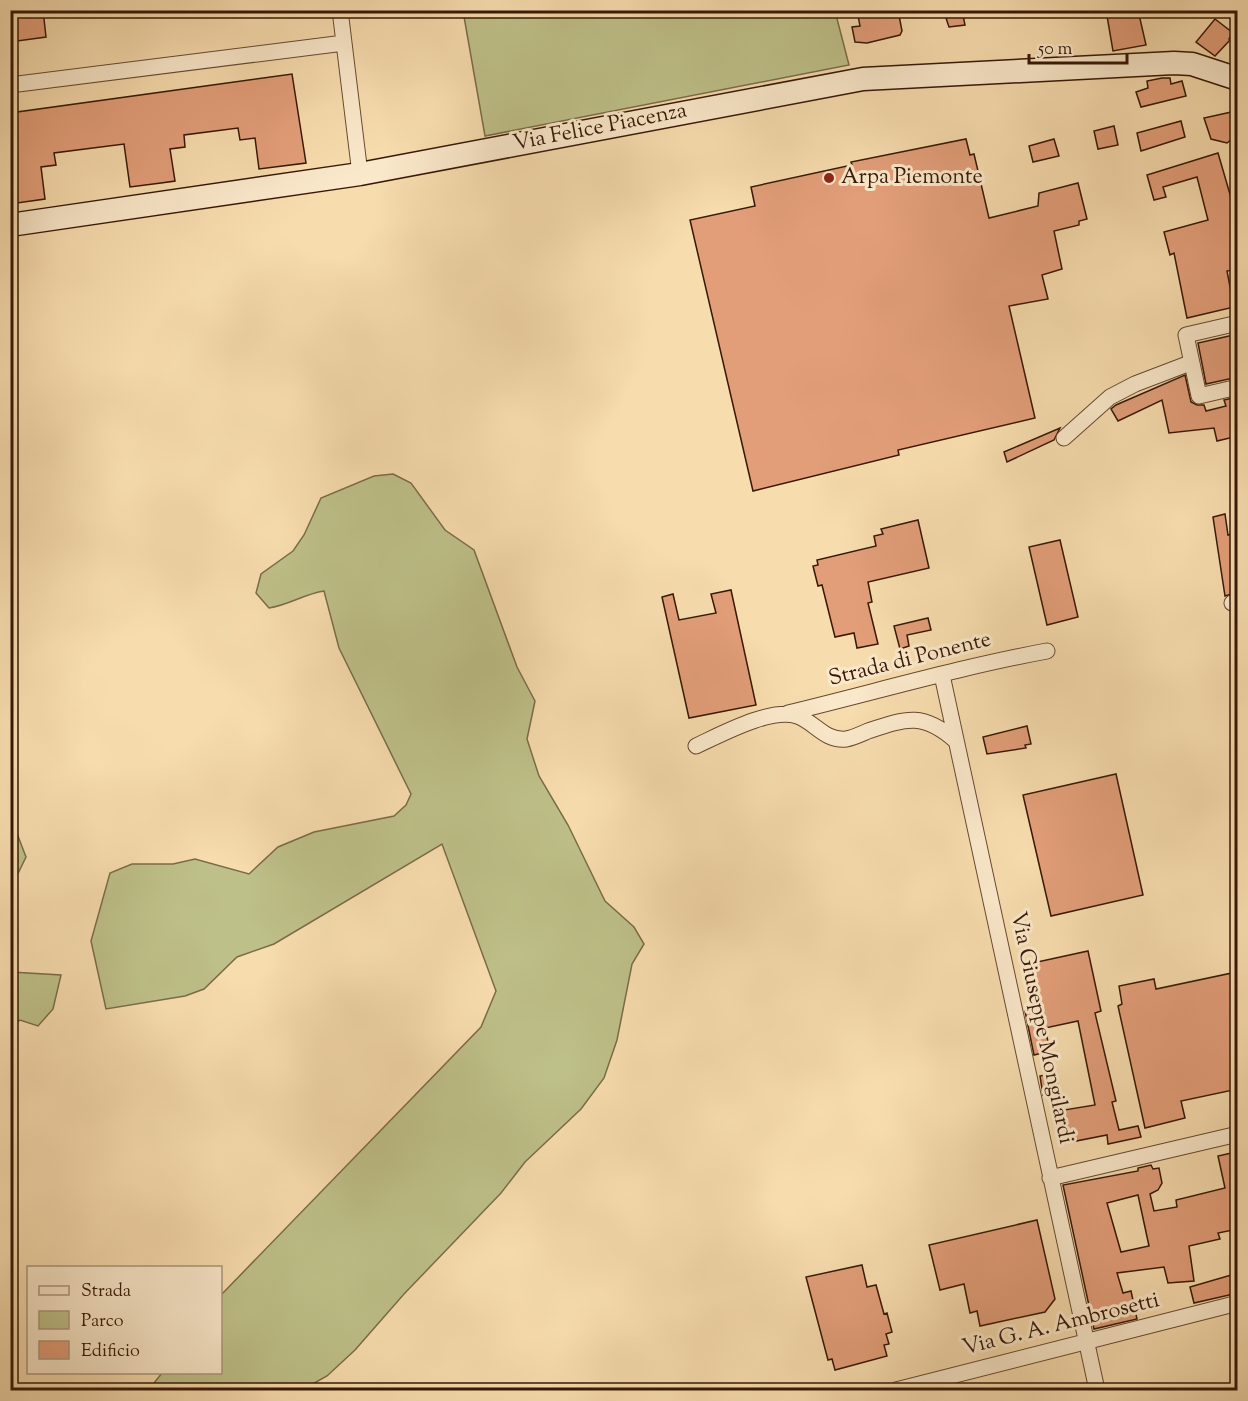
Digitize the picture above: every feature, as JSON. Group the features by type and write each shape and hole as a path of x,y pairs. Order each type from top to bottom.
{"street":[{"path":"340,10 360,174"},
{"path":"10,85 344,44"},
{"name":"Via Felice Piacenza","path":"10,225 360,174 863,80 1174,63 1238,65"},
{"name":"Via Felice Piacenza","path":"1192,64 1238,79"},
{"path":"1238,323 1186,335 1190,363 1200,396 1238,387"},
{"path":"1064,438 1110,397 1190,363"},
{"name":"Strada di Ponente","path":"696,746 741,726 784,714 942,675 968,666 1047,651"},
{"name":"Via Giuseppe Mongilardi","path":"942,675 1096,1390"},
{"path":"784,714 798,716 828,737 846,739 896,722 919,720 938,725 956,741"},
{"path":"1050,1178 1238,1134"},
{"name":"Via G. A. Ambrosetti","path":"896,1390 1238,1303"}],"green space":[{"path":"463,11 835,11 849,65 485,136"},
{"path":"393,474 411,483 445,530 474,550 517,667 535,701 527,739 539,776 568,825 605,901 634,927 644,944 632,964 617,1040 604,1078 581,1109 525,1162 501,1193 404,1294 355,1350 327,1376 302,1390 154,1390 154,1383 161,1374 222,1374 222,1294 481,1027 496,991 442,844 274,944 237,957 204,989 185,996 106,1009 91,941 110,873 132,864 173,864 195,859 249,874 278,847 314,832 394,816 406,805 411,794 339,648 324,591 269,608 256,593 261,574 293,551 304,535 321,498 374,476"},
{"path":"11,818 26,857 11,888"},
{"path":"11,972 61,975 53,1009 38,1026 20,1020 11,1028"}],"building":[{"path":"10,10 43,10 46,37 10,42"},
{"path":"857,10 898,10 902,31 900,35 867,43 855,42 852,27 860,26"},
{"path":"949,10 962,10 965,25 949,27 946,18 950,17"},
{"path":"1106,10 1138,10 1146,45 1113,51"},
{"path":"1215,19 1233,33 1230,40 1215,56 1196,42"},
{"path":"292,74 306,163 259,169 255,138 240,140 238,128 184,135 185,147 170,149 175,181 161,183 130,187 124,144 54,153 56,165 41,167 45,199 10,204 10,113"},
{"path":"1170,78 1171,84 1182,81 1186,96 1141,107 1136,92 1148,88 1147,81"},
{"path":"1236,111 1238,134 1227,143 1211,139 1204,118"},
{"path":"1181,121 1185,137 1141,151 1137,133"},
{"path":"1114,126 1118,145 1098,149 1094,131"},
{"path":"966,139 970,155 974,154 989,218 1038,206 1039,193 1078,183 1087,219 1079,221 1079,225 1054,231 1062,269 1042,275 1048,299 1009,306 1035,418 898,450 899,455 753,491 690,220 755,206 751,187 852,165 851,162"},
{"path":"1054,139 1059,156 1033,162 1029,146"},
{"path":"1218,153 1234,208 1238,207 1238,269 1227,271 1234,307 1187,318 1174,253 1170,255 1164,232 1208,220 1197,177 1163,187 1166,197 1154,200 1147,175"},
{"path":"1238,334 1238,377 1206,384 1198,343"},
{"path":"1185,375 1191,402 1204,405 1206,411 1226,406 1224,400 1238,397 1238,436 1217,441 1214,428 1169,433 1162,400 1118,421 1111,409 1116,405"},
{"path":"1060,428 1054,440 1007,462 1004,452"},
{"path":"1225,514 1228,535 1238,533 1238,592 1225,596 1213,517"},
{"path":"918,520 929,568 868,582 872,602 868,603 878,644 857,648 854,633 835,637 822,585 818,586 813,566 818,565 817,560 876,546 874,536 883,534 881,529"},
{"path":"1060,540 1078,617 1047,625 1029,547"},
{"path":"731,590 756,705 689,718 662,597 673,594 679,620 716,613 711,594"},
{"path":"928,618 931,630 907,635 909,646 900,649 894,626"},
{"path":"1027,726 1031,744 1025,745 1026,748 987,754 983,737"},
{"path":"1116,774 1143,895 1051,916 1023,795"},
{"path":"1088,951 1101,1011 1095,1013 1116,1101 1112,1102 1119,1130 1138,1126 1141,1137 1108,1144 1107,1135 1071,1142 1064,1110 1095,1105 1078,1021 1045,1028 1050,1051 1034,1055 1025,1011 1038,1008 1028,964"},
{"path":"1232,973 1238,996 1238,1089 1181,1101 1185,1118 1145,1128 1118,1006 1122,1004 1119,986 1154,979 1156,989"},
{"path":"1055,1073 1059,1091 1043,1095 1040,1076"},
{"path":"1236,1152 1238,1229 1218,1233 1220,1239 1189,1246 1194,1281 1168,1283 1164,1267 1117,1273 1123,1293 1131,1291 1137,1319 1094,1329 1063,1185 1138,1171 1138,1168 1151,1165 1153,1169 1159,1168 1162,1183 1158,1190 1150,1194 1154,1211 1177,1207 1176,1200 1225,1188 1218,1156","holes":["1138,1195 1149,1246 1121,1252 1107,1203"]},
{"path":"1037,1220 1055,1299 1045,1312 980,1326 977,1311 970,1313 964,1284 940,1290 929,1245"},
{"path":"862,1265 867,1287 876,1285 884,1314 887,1313 892,1332 886,1334 889,1344 884,1345 887,1356 835,1370 832,1359 828,1360 806,1277"},
{"path":"1238,1273 1238,1293 1194,1303 1190,1287"}],"place":[{"name":"Arpa Piemonte","path":"829,178"}]}
